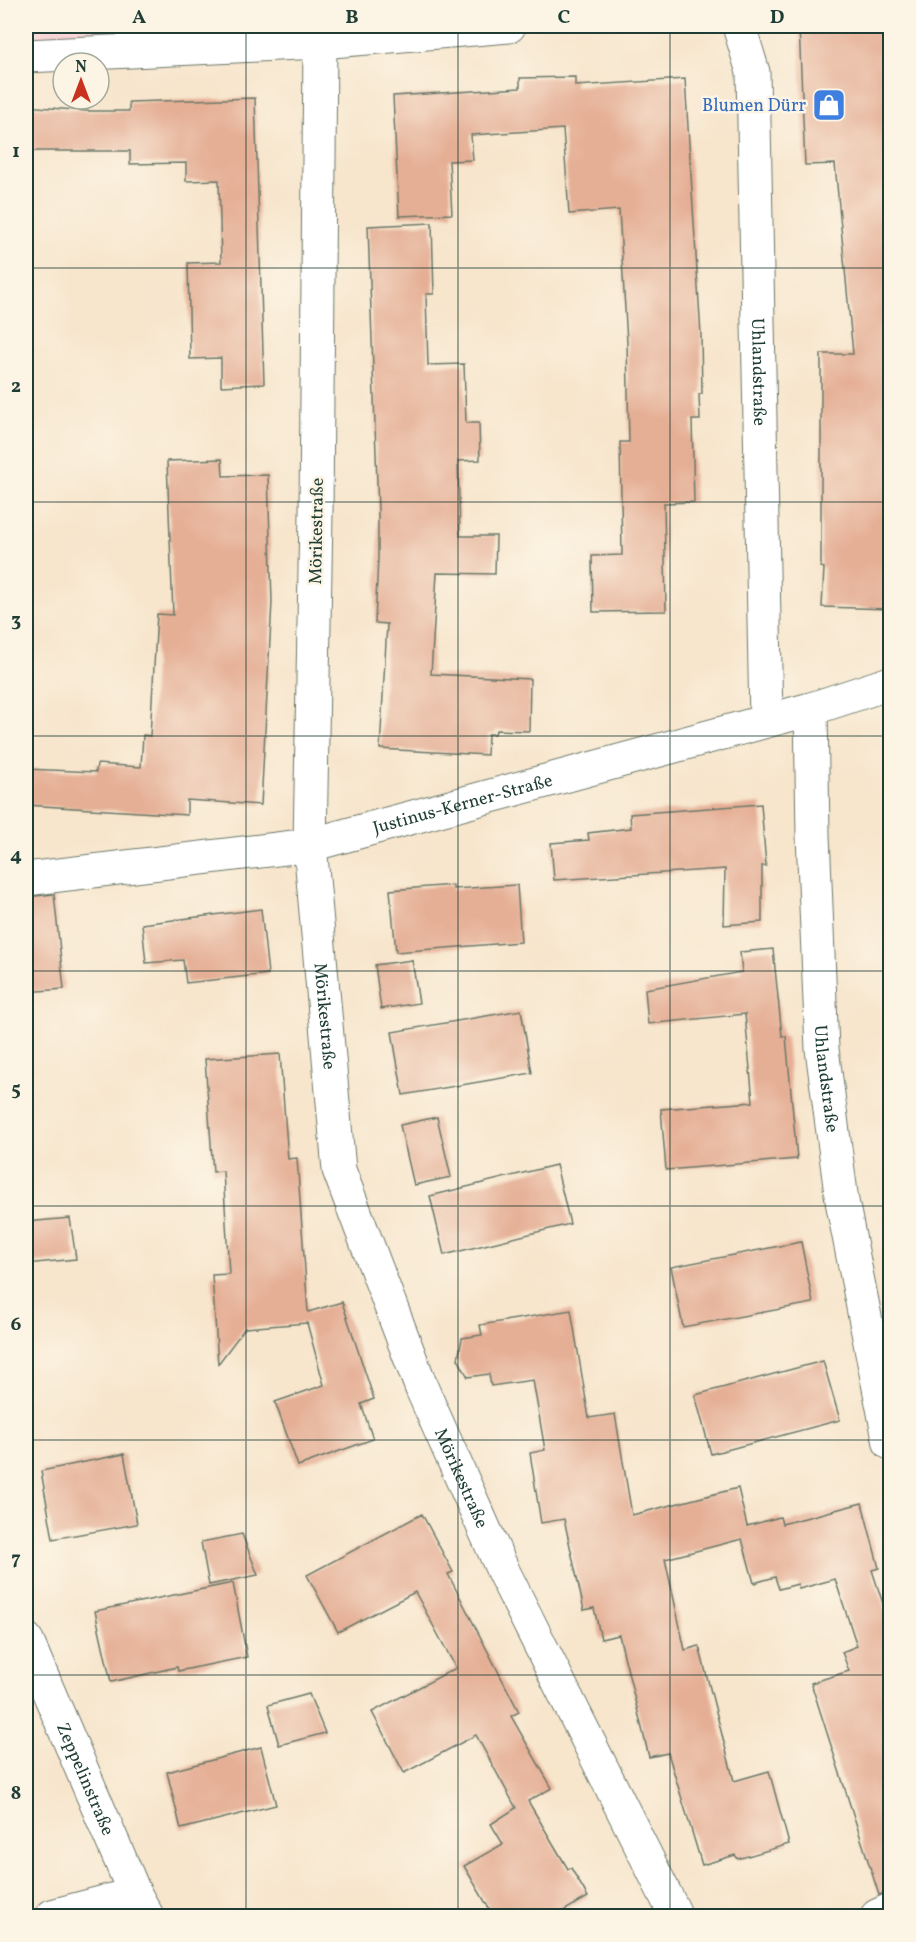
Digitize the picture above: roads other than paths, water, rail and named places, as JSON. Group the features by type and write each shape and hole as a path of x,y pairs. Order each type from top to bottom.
{"street":[{"path":"26,56 320,42 509,26"},
{"name":"Uhlandstraße","path":"739,26 753,72 766,720"},
{"name":"Mörikestraße","path":"320,42 316,514 310,845 339,1170 422,1389 500,1562 676,1917"},
{"name":"Justinus-Kerner-Straße","path":"26,879 310,845 811,709 891,683"},
{"name":"Uhlandstraße","path":"811,709 813,835 822,1049 842,1201 891,1443"},
{"name":"Zeppelinstraße","path":"26,1639 141,1906"},
{"path":"52,1917 141,1906"},
{"path":"877,1917 891,1910"}],"place":[{"name":"Blumen Dürr","path":"829,105"}]}
